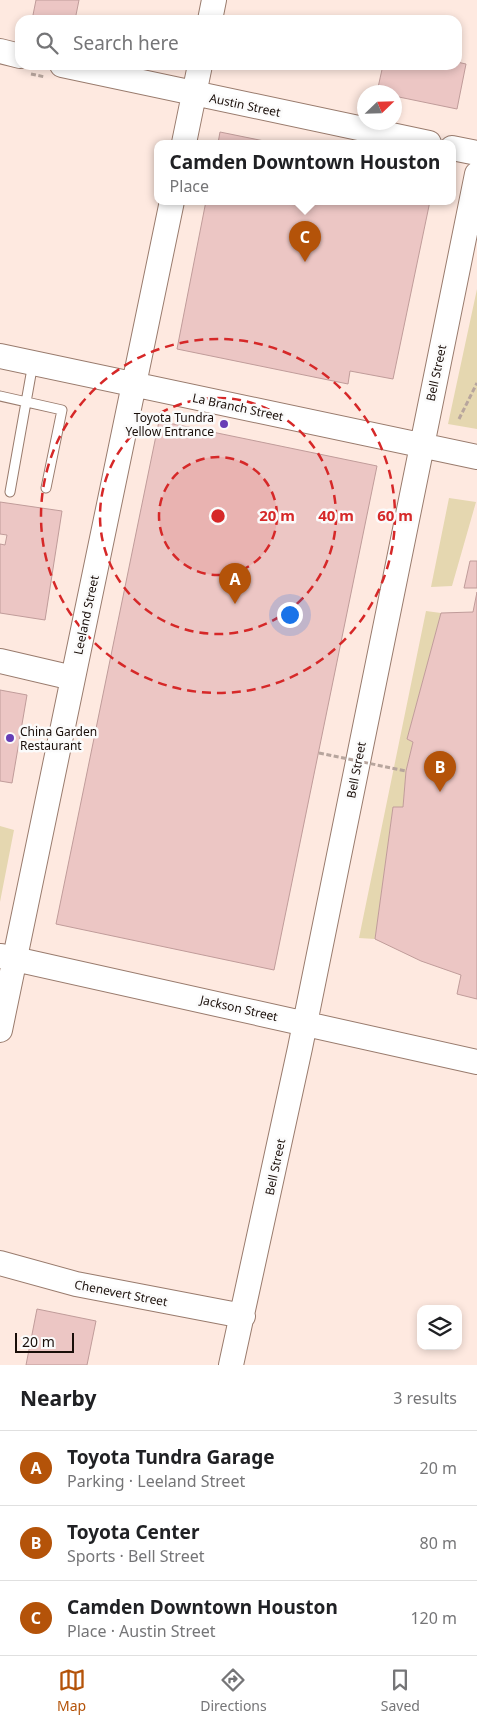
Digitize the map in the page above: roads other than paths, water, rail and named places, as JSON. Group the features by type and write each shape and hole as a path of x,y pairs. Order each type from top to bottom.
{"street":[{"path":"211,15 214,0"},
{"path":"0,52 15,55"},
{"name":"Austin Street","path":"85,70 415,140"},
{"path":"185,140 199,70"},
{"path":"456,149 477,153"},
{"name":"Bell Street","path":"231,1365 305,1022 477,174"},
{"name":"Leeland Street","path":"0,1030 8,957 73,678 171,205"},
{"name":"La Branch Street","path":"0,356 477,457"},
{"path":"0,661 73,678"},
{"name":"Jackson Street","path":"8,957 477,1062"},
{"name":"Chenevert Street","path":"0,1263 76,1284 243,1316"}],"lane":[{"path":"10,492 33,363"},
{"path":"0,396 62,410 46,488"}],"place":[{"name":"Camden Downtown Houston","path":"305,262"},
{"name":"Toyota Tundra Yellow Entrance","path":"224,424"},
{"name":"Toyota Tundra Garage","path":"235,604"},
{"name":"China Garden Restaurant","path":"10,738"},
{"name":"Toyota Center","path":"440,792"}]}
